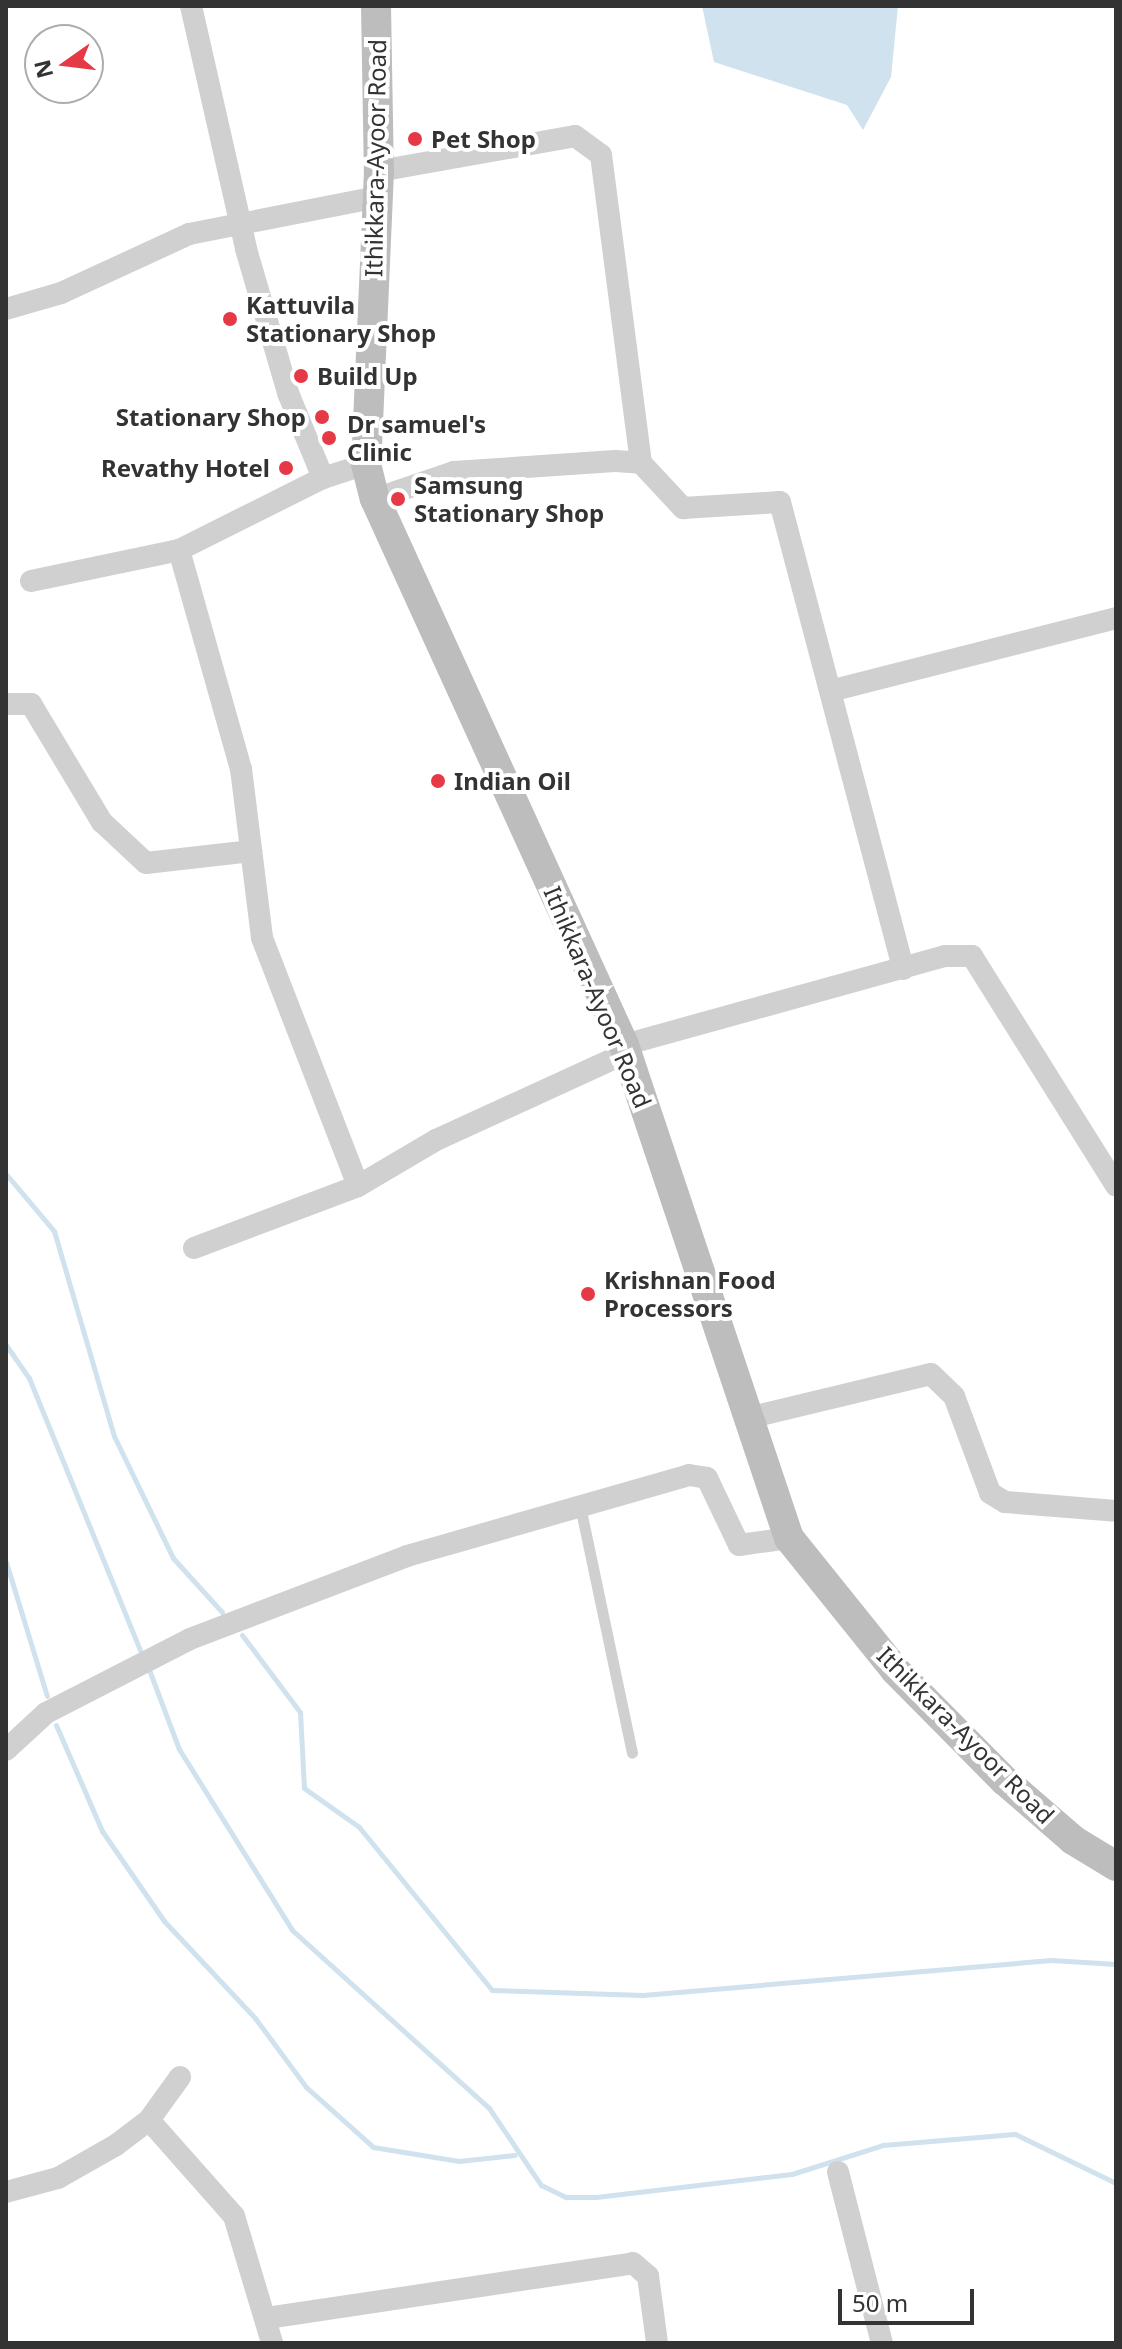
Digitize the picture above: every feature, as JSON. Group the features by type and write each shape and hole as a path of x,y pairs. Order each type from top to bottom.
{"main road":[{"name":"Ithikkara-Ayoor Road","path":"376,6 378,184 366,464 375,499 625,1049 752,1417 789,1538 895,1670 972,1747 1073,1840 1116,1866"}],"street":[{"path":"191,6 241,221 288,393 323,478"},
{"path":"6,309 61,293 162,243 378,184 575,136 601,155 641,463 683,508 780,502 834,690 903,969"},
{"path":"375,499 454,472 641,463"},
{"path":"31,581 179,550 323,478 366,464"},
{"path":"179,550 241,769 262,938 358,1186"},
{"path":"834,690 1116,618"},
{"path":"6,704 31,704 102,822 146,863 251,851"},
{"path":"194,1248 358,1186 436,1140 625,1049 961,954 982,966 1116,1186"},
{"path":"752,1417 931,1374 954,1396 990,1493 1005,1502 1116,1511"},
{"path":"6,1750 46,1713 146,1662 407,1556 580,1506 699,1474 739,1545 789,1538"},
{"path":"6,2192 88,2163 149,2120 180,2077"},
{"path":"149,2120 234,2216 272,2343"},
{"path":"838,2172 882,2343"},
{"path":"267,2318 633,2263 648,2276 657,2343"}],"lane":[{"path":"580,1506 632,1753"}],"water":[{"path":"702,6 898,6 891,77 863,130 847,105 714,62"}],"waterway":[{"path":"6,1174 54,1231 114,1436 173,1558 222,1612"},
{"path":"6,1345 29,1378 143,1658"},
{"path":"6,1562 47,1696"},
{"path":"242,1635 300,1712 304,1788 359,1827 492,1990 643,1995 1051,1960 1116,1964"},
{"path":"148,1667 179,1749 292,1930 489,2108 541,2185 566,2197 596,2197 792,2174 883,2145 1015,2134 1116,2183"},
{"path":"56,1725 102,1831 164,1921 255,2018 306,2087 373,2147 459,2161 515,2155"}],"place":[{"name":"Pet Shop","path":"415,139"},
{"name":"Kattuvila Stationary Shop","path":"230,319"},
{"name":"Build Up","path":"301,376"},
{"name":"Stationary Shop","path":"322,417"},
{"name":"Dr samuel's Clinic","path":"329,438"},
{"name":"Revathy Hotel","path":"286,468"},
{"name":"Samsung Stationary Shop","path":"398,499"},
{"name":"Indian Oil","path":"438,781"},
{"name":"Krishnan Food Processors","path":"588,1294"}]}
